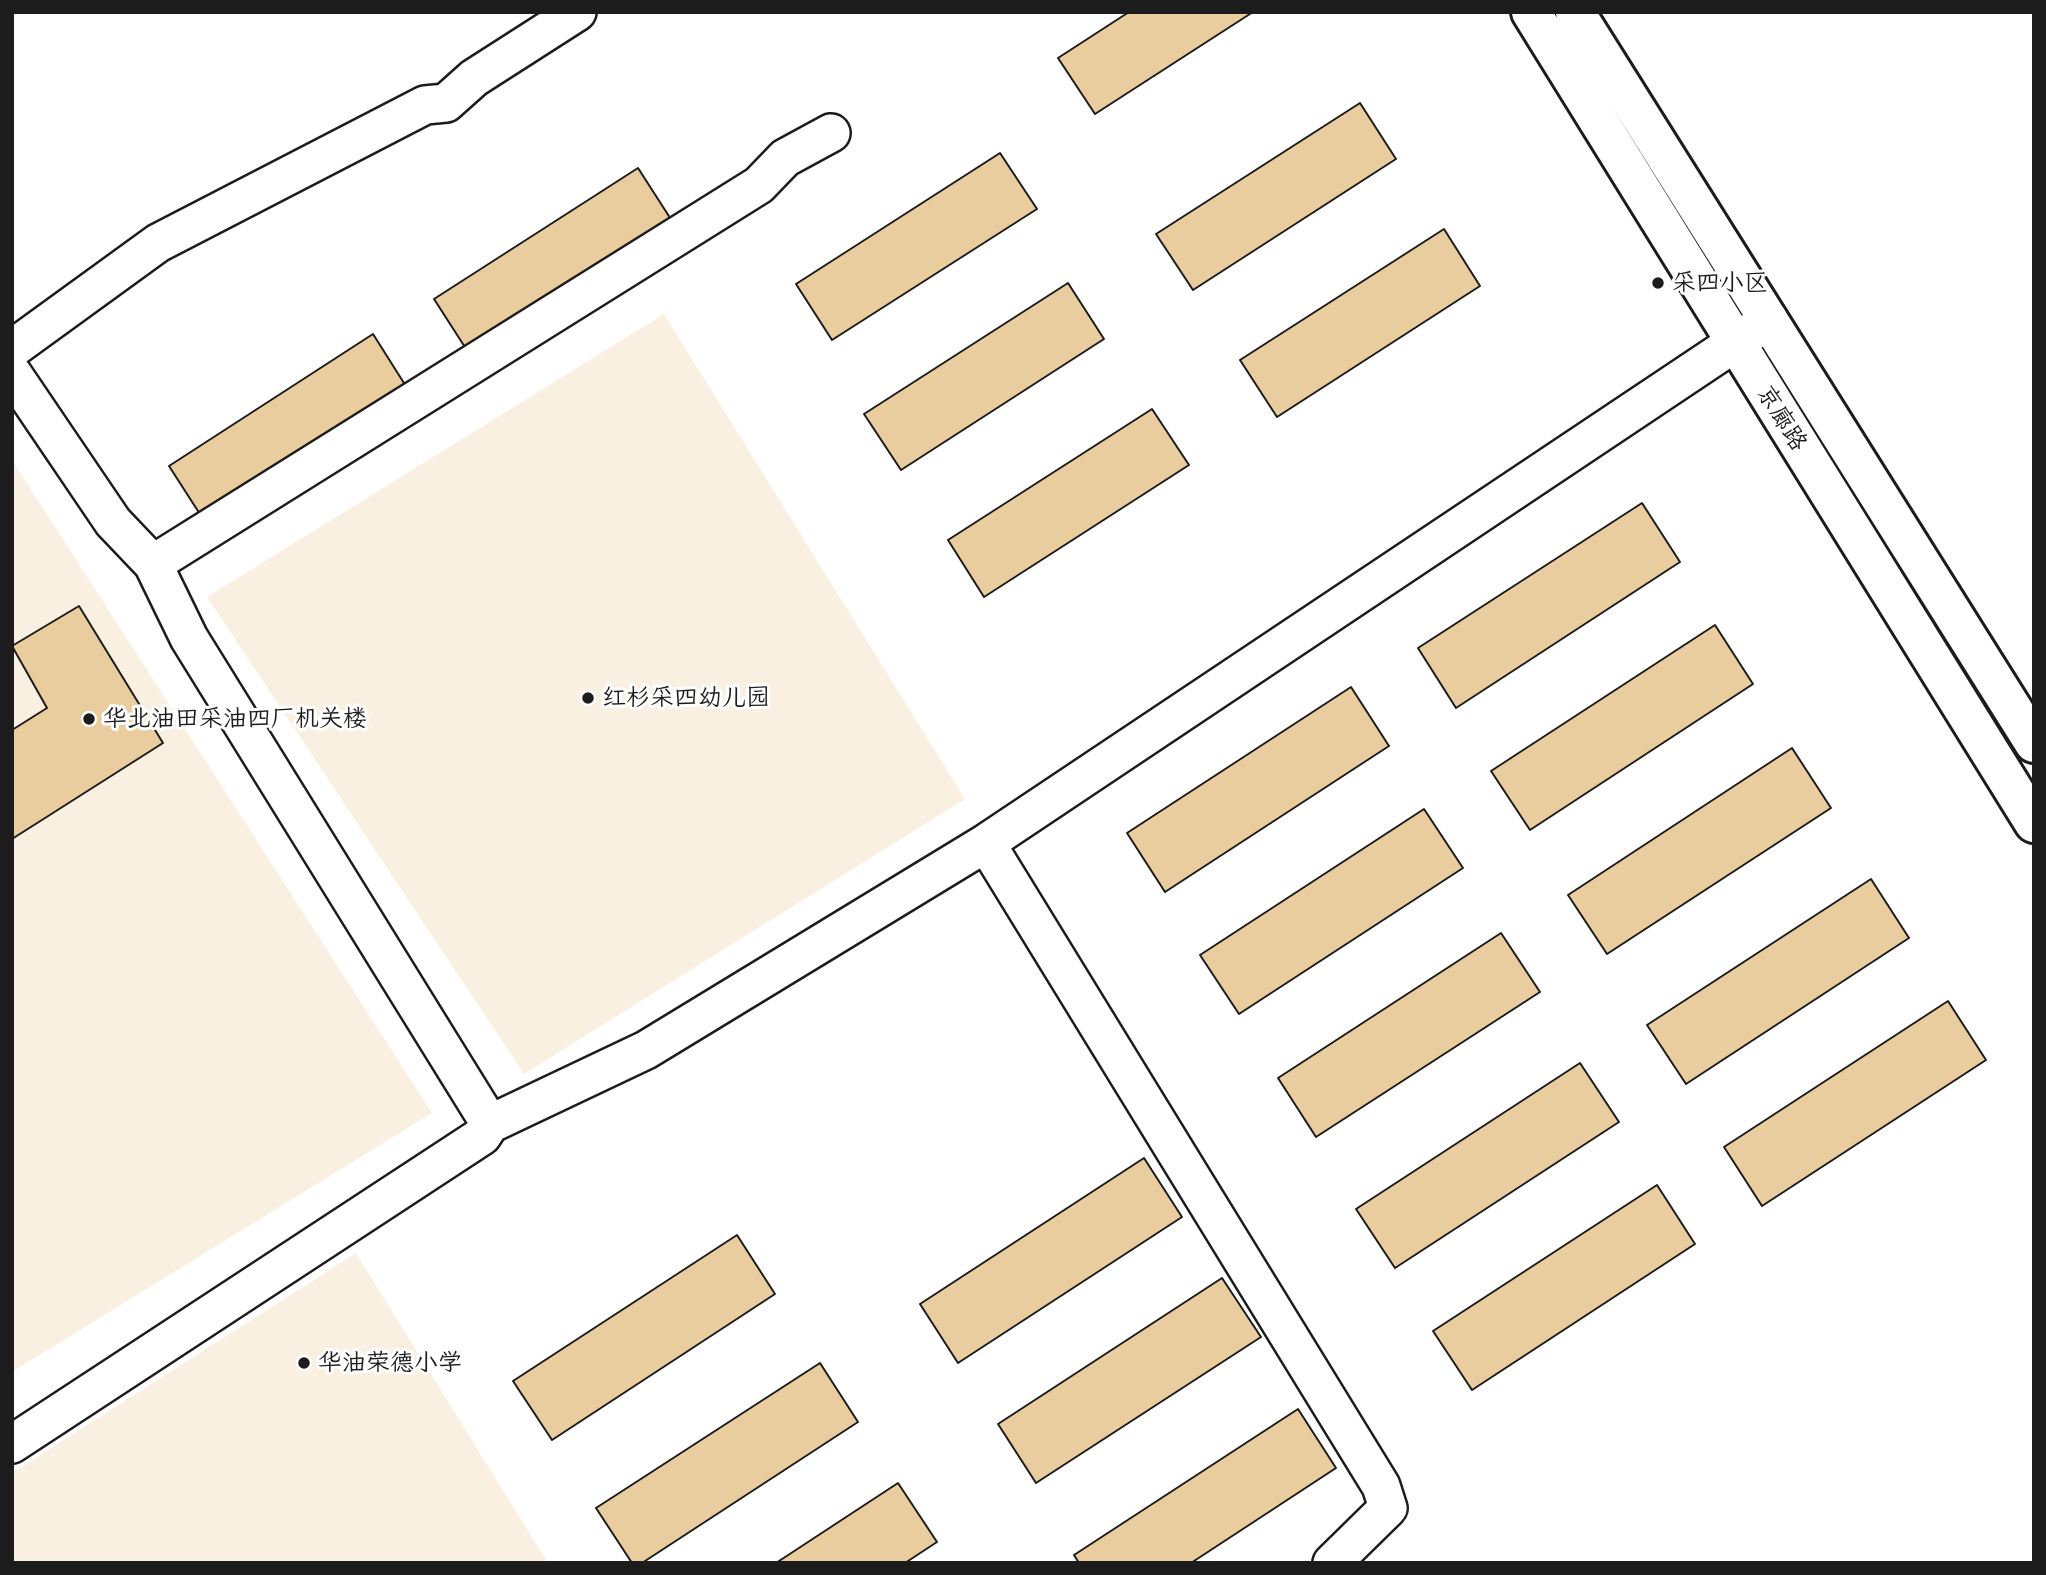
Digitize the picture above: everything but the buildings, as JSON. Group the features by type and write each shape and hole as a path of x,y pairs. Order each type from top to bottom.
{"street":[{"path":"12,349 158,243 425,104 446,103 474,78 578,12"},
{"name":"京廊路","path":"1531,12 2034,823"},
{"name":"京廊路","path":"1575,12 2034,743"},
{"path":"153,564 748,192 785,158 831,133"},
{"path":"12,1444 482,1136 490,1124 646,1050 986,843 1769,320"},
{"path":"12,373 113,522 153,564 189,638 490,1124"},
{"path":"986,843 1381,1486 1388,1508 1332,1563"}],"shaded area":[{"name":"红杉采四幼儿园","path":"664,314 965,799 524,1074 207,597"},
{"path":"12,460 432,1113 12,1372"},
{"name":"华油荣德小学","path":"356,1253 548,1563 12,1563 12,1473"}],"place":[{"name":"采四小区","path":"1658,283"},
{"name":"红杉采四幼儿园","path":"588,698"},
{"name":"华北油田采油四厂机关楼","path":"89,719"},
{"name":"华油荣德小学","path":"304,1363"}]}
